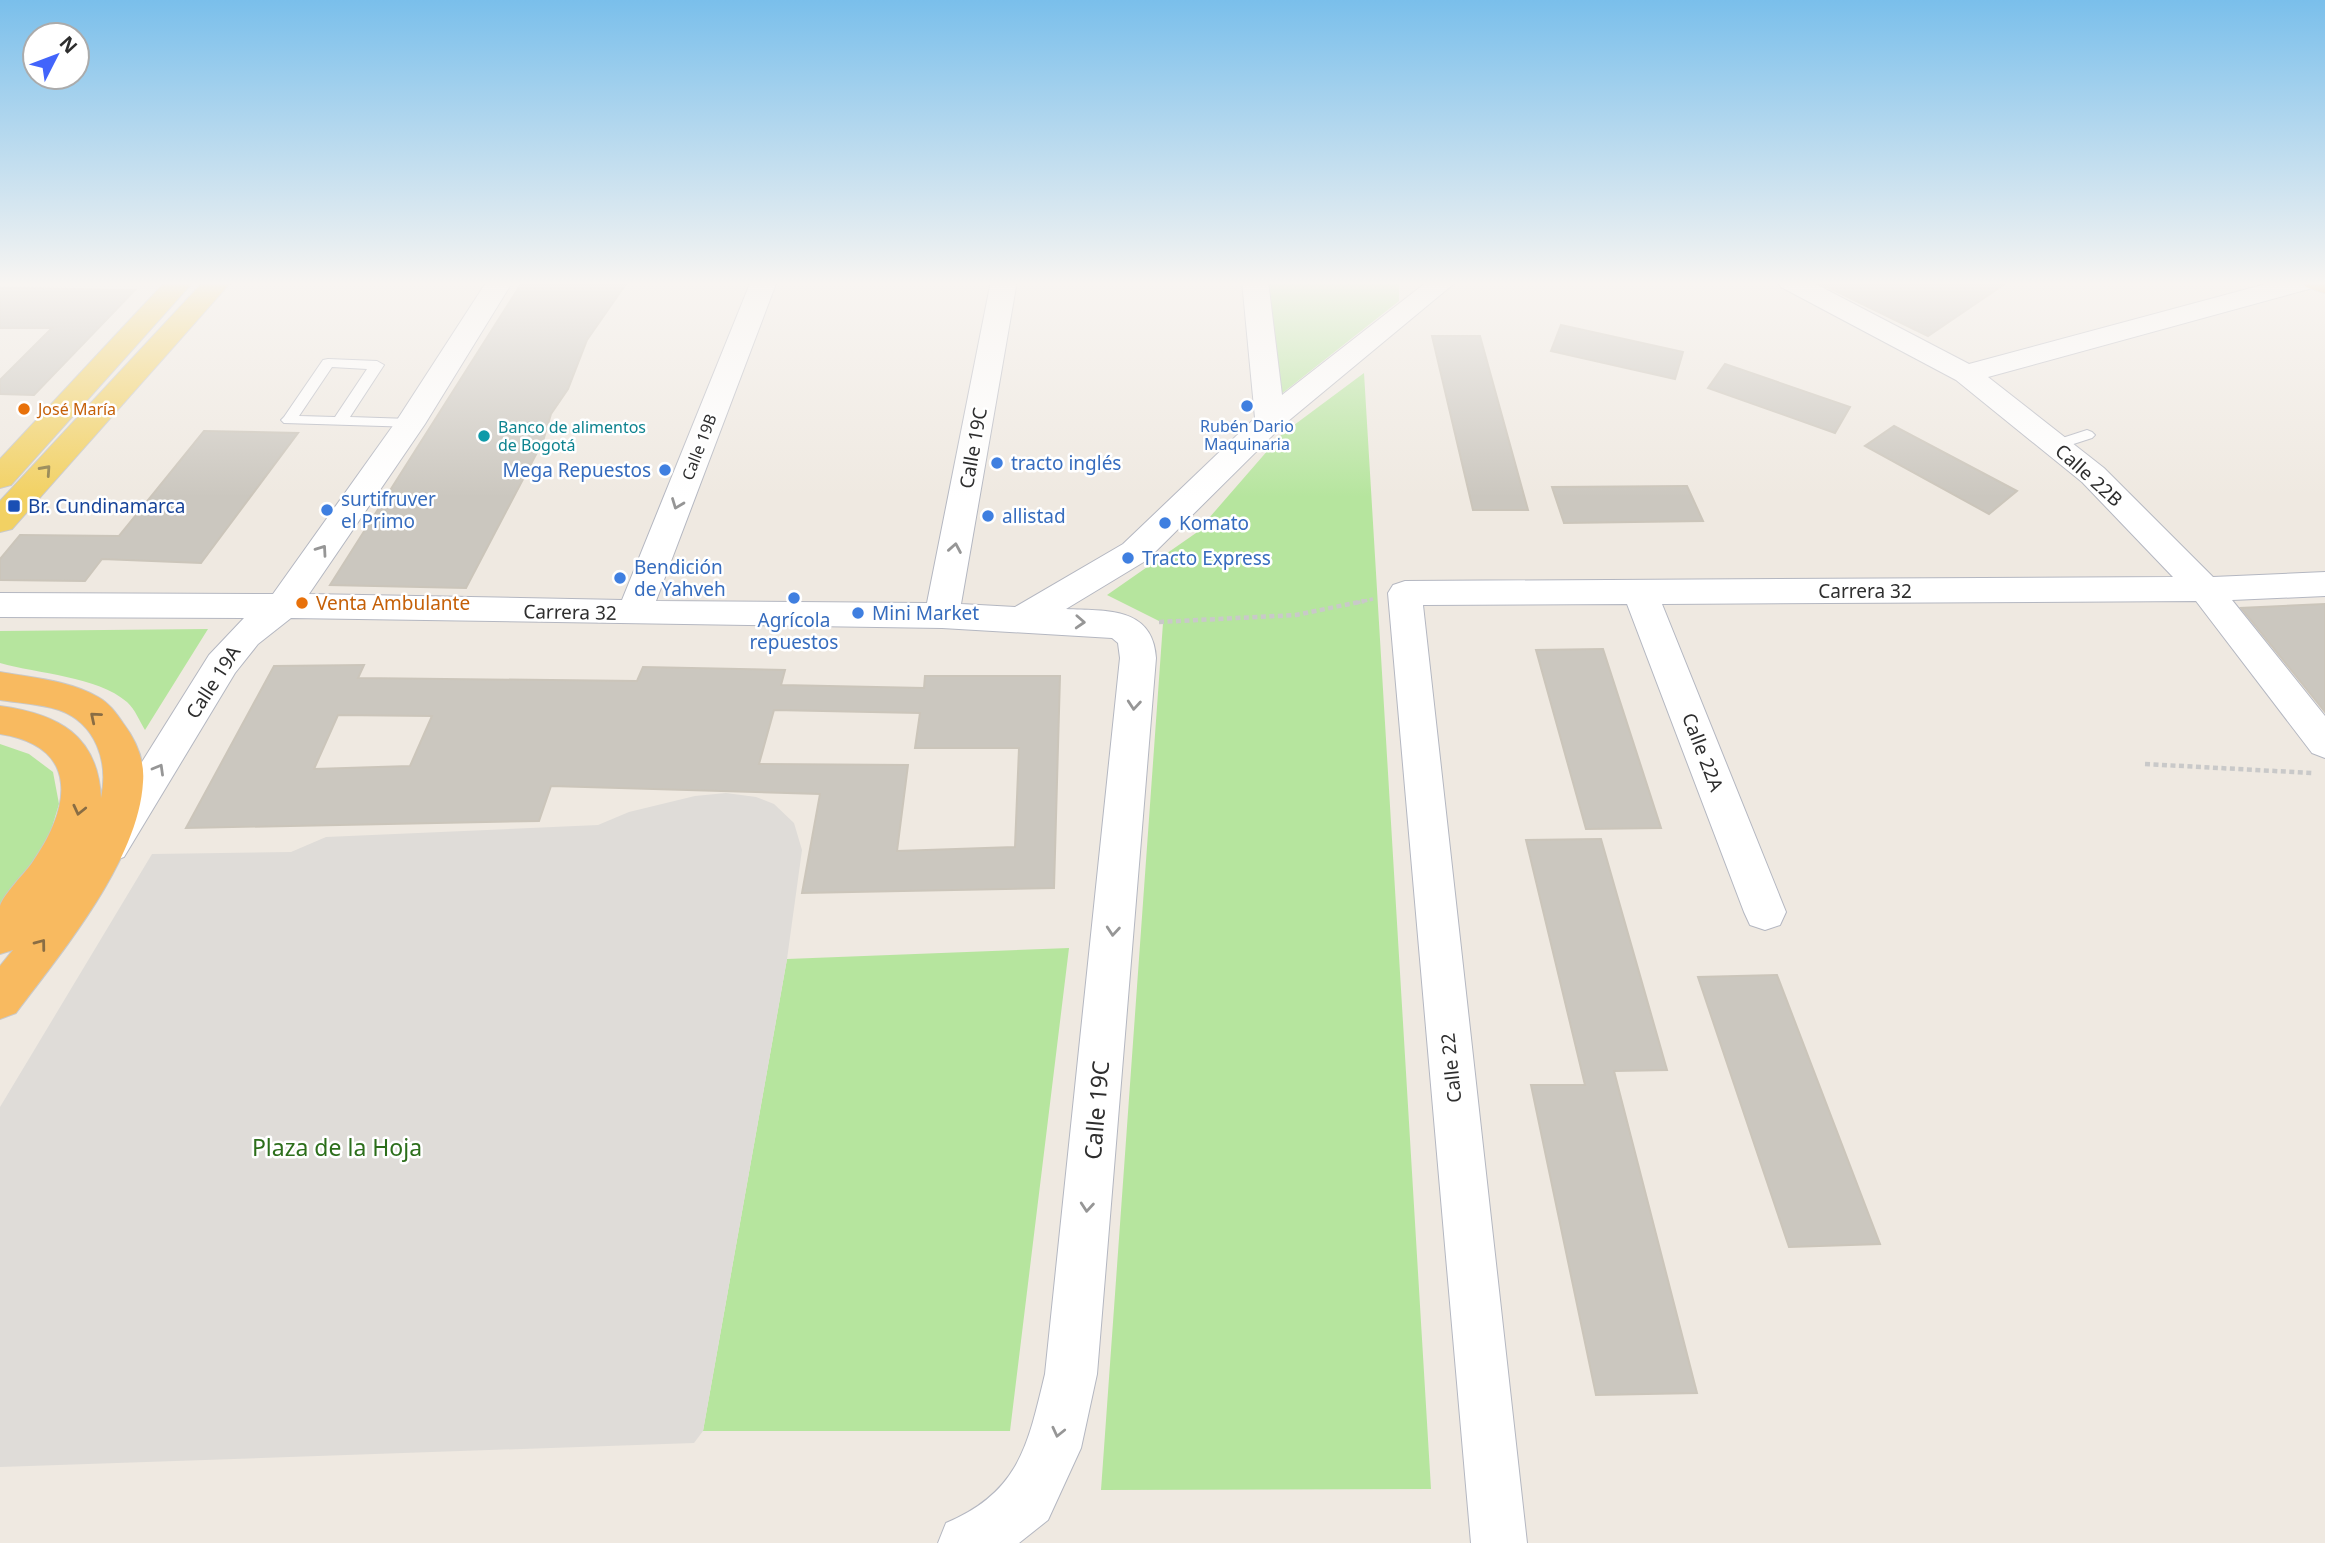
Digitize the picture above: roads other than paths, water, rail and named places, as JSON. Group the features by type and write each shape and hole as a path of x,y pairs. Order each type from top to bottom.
{"highway":[{"path":"0,686 68,699 95,713 113,734 121,749 125,774 124,794 102,852 82,888 0,999"},
{"path":"0,720 32,724 59,738 75,759 83,779 80,813 64,849 0,936"}],"main road":[{"path":"0,478 115,353"},
{"path":"0,521 153,353"}],"street":[{"name":"Calle 19A","path":"82,888 148,788 222,664 246,635 283,606 410,424 455,353"},
{"name":"Calle 19B","path":"634,613 736,353"},
{"name":"Calle 19C","path":"942,615 991,353"},
{"path":"1263,353 1270,419"},
{"path":"1020,619 1083,585 1135,552 1270,419 1353,353"},
{"name":"Calle 22B","path":"1926,353 1966,374 2093,475 2205,589 2325,743"},
{"path":"1966,374 2043,353"},
{"name":"Carrera 32","path":"1405,593 2205,589 2325,584"},
{"name":"Calle 22A","path":"1640,592 1765,912"},
{"name":"Calle 22","path":"1405,593 1499,1543"},
{"name":"Carrera 32","path":"0,605 942,615 1020,619 1124,631"},
{"name":"Calle 19C","path":"966,1543 982,1537 1028,1500 1054,1448 1071,1374 1138,658 1124,631"}],"lane":[{"path":"340,421 377,365 328,363 289,420 410,424"},
{"path":"2055,445 2087,435"}],"place":[{"name":"Rubén Dario Maquinaria","path":"1247,406"},
{"name":"José María","path":"24,409"},
{"name":"Banco de alimentos de Bogotá","path":"484,436"},
{"name":"tracto inglés","path":"997,463"},
{"name":"Mega Repuestos","path":"665,470"},
{"name":"Br. Cundinamarca","path":"14,506"},
{"name":"surtifruver el Primo","path":"327,510"},
{"name":"allistad","path":"988,516"},
{"name":"Komato","path":"1165,523"},
{"name":"Tracto Express","path":"1128,558"},
{"name":"Bendición de Yahveh","path":"620,578"},
{"name":"Agrícola repuestos","path":"794,598"},
{"name":"Venta Ambulante","path":"302,603"},
{"name":"Mini Market","path":"858,613"}],"park label":[{"name":"Plaza de la Hoja","path":"337,1147"}]}
